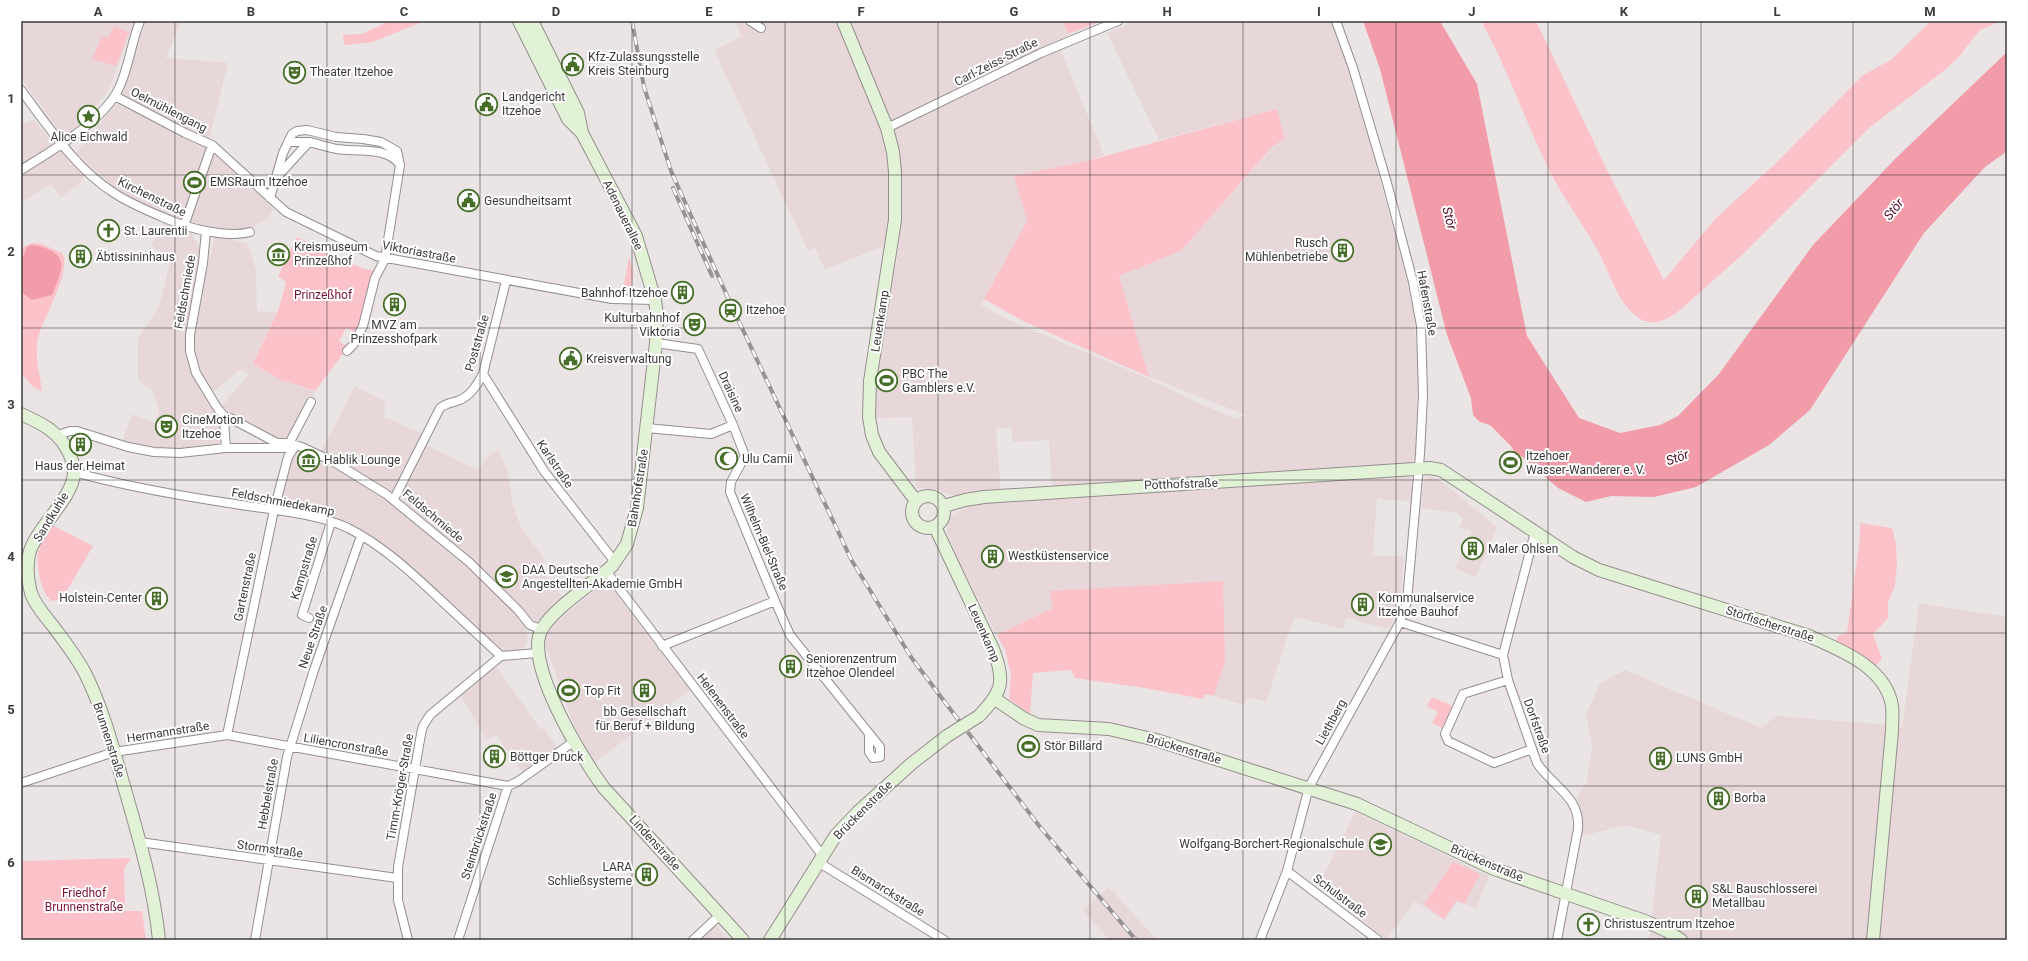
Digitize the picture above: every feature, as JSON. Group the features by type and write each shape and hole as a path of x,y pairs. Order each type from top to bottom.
{"street":[{"path":"21,170 62,144 90,122 115,96 123,78 133,38 140,21"},
{"name":"Adenauerallee","path":"519,21 568,119 582,133"},
{"name":"Adenauerallee","path":"532,21 578,113 582,133 636,236 655,300"},
{"path":"750,21 761,28"},
{"name":"Leuenkamp","path":"843,21 887,128 894,157 896,201 894,230 870,381 869,417 872,435 879,452 916,501"},
{"name":"Carl-Zeiss-Straße","path":"887,128 1048,50 1118,21"},
{"name":"Hafenstraße","path":"1336,21 1374,136 1420,314 1423,362 1419,468 1407,601 1400,622"},
{"name":"Kirchenstraße","path":"21,90 62,144 96,179 115,194 137,206 184,226 206,231 250,232"},
{"name":"Oelmühlengang","path":"115,96 185,133 212,145"},
{"path":"270,198 288,142 292,134 301,130 336,137 374,140 388,145 397,151 400,165 385,259 375,278 363,326 353,345 347,351"},
{"path":"288,142 309,142 337,149 360,150 389,156 397,160 400,165"},
{"path":"275,180 309,142"},
{"path":"184,226 212,145"},
{"name":"Viktoriastraße","path":"212,145 286,212 368,253 385,259 612,299 655,300"},
{"name":"Feldschmiede","path":"206,231 203,263 190,335 190,352 196,373 218,409 226,418 230,418 277,443 293,445 334,462 394,499 469,562 518,610 539,634"},
{"name":"Poststraße","path":"394,499 440,408 444,404 466,397 475,387 483,374 506,281"},
{"name":"Bahnhofstraße","path":"539,634 549,619 615,562 627,544 634,525 647,428 656,343 657,316 655,300"},
{"name":"Draisine","path":"647,428 711,434 733,425 701,354 694,347 656,343"},
{"name":"Karlstraße","path":"483,374 544,471 615,562"},
{"name":"Gartenstraße","path":"227,735 274,510 288,457 293,445 291,440 311,402"},
{"path":"21,414 48,427 58,435 68,452 74,472"},
{"path":"226,418 224,421 226,448"},
{"name":"Wilhelm-Biel-Straße","path":"733,425 745,456 731,482 730,492 775,601 790,635 869,734"},
{"path":"58,435 70,431 77,431 145,451 174,453 226,448 287,448 293,445"},
{"name":"Potthofstraße","path":"944,506 965,500 984,497 1171,484 1186,486 1419,468"},
{"name":"Störfischerstraße","path":"1419,468 1441,470 1573,557 1599,570 1809,636 1856,659 1878,676 1890,700 1892,731 1873,940"},
{"name":"Feldschmiedekamp","path":"74,472 142,489 274,510 331,522 361,536 389,555 501,656"},
{"name":"Sandkuhle","path":"25,555 66,494 74,472"},
{"path":"923,496 932,496 939,499 944,506 943,518 934,526 925,528 916,523 912,514 913,505 923,496"},
{"name":"Kampstraße","path":"309,618 302,615 331,522"},
{"name":"Leuenkamp","path":"934,526 997,660 1000,682 995,699"},
{"name":"Dorfstraße","path":"1535,532 1502,655 1508,680 1532,749 1542,770 1574,804 1577,810 1578,829 1557,940"},
{"name":"Neue Straße","path":"290,747 361,536"},
{"name":"Brunnenstraße","path":"25,555 35,601 70,648 84,672 98,704 114,752 140,842 152,890 159,940"},
{"name":"Helenenstraße","path":"606,571 820,859"},
{"name":"Wilhelm-Biel-Straße","path":"662,646 775,601"},
{"path":"1400,622 1502,655"},
{"name":"Liethberg","path":"1260,940 1287,871 1309,787 1400,622"},
{"name":"Lindenstraße","path":"539,634 537,653 558,712 573,742 604,788 743,940"},
{"path":"501,656 537,653"},
{"name":"Timm-Kröger-Straße","path":"408,940 398,900 397,878 414,769 422,729 427,720 501,656"},
{"path":"1508,680 1463,694 1445,734 1446,737 1448,741 1494,763 1532,749"},
{"name":"Brückenstraße","path":"770,940 836,835 858,812 910,764 947,736 979,716 995,699 1022,718 1038,725 1109,729 1156,740 1309,787 1357,804 1494,869 1645,921 1667,931 1680,940"},
{"name":"Liliencronstraße","path":"227,735 508,786"},
{"name":"Hermannstraße","path":"21,783 114,752 227,735"},
{"name":"Steinbrückstraße","path":"458,940 508,786 573,742"},
{"name":"Hebbelstraße","path":"255,940 290,747"},
{"name":"Stormstraße","path":"140,842 268,862 397,878"},
{"name":"Bismarckstraße","path":"820,859 944,940"},
{"name":"Schulstraße","path":"1287,871 1378,940"},
{"path":"693,940 720,915"}],"shaded area":[{"path":"27,21 135,21 109,89 85,120 68,134 63,135 59,131 21,78 21,24"},
{"path":"146,21 181,21 166,58 228,63 209,140 274,209 268,218 249,229 216,230 188,224 142,203 113,187 76,152 118,102"},
{"path":"735,21 1063,21 1068,34 1062,53 1104,155 1087,161 1014,176 1027,221 981,305 1013,322 1145,377 1187,398 1236,419 1246,415 1149,377 1119,276 1181,251 1273,147 1285,139 1277,109 1159,140 1107,33 1136,21 1331,21 1350,73 1367,131 1406,277 1414,314 1418,373 1416,451 1413,461 1408,465 1052,490 1049,440 1013,442 1011,427 996,428 1001,493 957,497 936,489 916,488 912,417 876,418 875,409 879,366 900,239 825,270 815,248 808,251 714,50 741,37"},
{"path":"34,120 54,145 21,166 21,124"},
{"path":"62,150 86,173 82,181 61,198 51,184 21,203 21,174"},
{"path":"165,220 191,233 202,251 186,348 193,374 223,423 225,445 176,450 154,449 122,442 132,414 155,423 159,412 153,391 138,380 138,338 159,307 171,258 151,246"},
{"path":"215,235 248,244 256,269 257,311 276,313 253,364 281,380 315,392 289,442 277,442 226,414 220,408 249,374 241,369 211,394 198,373 193,356 192,335"},
{"path":"355,386 386,402 384,417 423,434 393,494 321,452"},
{"path":"426,445 478,470 490,454 499,450 509,477 513,506 521,527 546,561 539,567 564,599 536,622 469,556 400,498"},
{"path":"297,449 333,464 383,494 475,571 520,617 526,627 528,640 524,648 516,652 505,652 496,647 359,530 278,507 291,459"},
{"path":"1405,473 1410,476 1412,484 1411,501 1377,499 1373,555 1404,557 1400,602 1395,618 1388,629 1346,618 1343,629 1294,617 1266,702 1247,697 1244,705 1214,696 1225,662 1050,591 1053,608 997,635 957,558 947,533 947,524 954,515 967,507 985,500"},
{"path":"1432,476 1442,482 1497,527 1476,577 1455,568 1472,531 1459,528 1463,518 1456,513 1421,508 1424,481 1427,477"},
{"path":"606,581 690,690 594,763 573,723 546,647 546,636 556,622"},
{"path":"1919,603 2007,617 2007,940 1649,940 1661,835 1626,825 1582,836 1583,817 1577,799 1587,781 1592,746 1586,714 1600,683 1625,670 1761,728 1776,716 1889,725 1902,728"},
{"path":"496,666 541,730 544,728 558,749 523,773 496,735 487,740 460,695"},
{"name":"Wolfgang-Borchert-Regionalschule","path":"1355,812 1489,876 1476,908 1457,902 1444,921 1415,901 1386,939 1318,886"},
{"path":"1109,887 1157,940 1110,940 1083,911"},
{"path":"715,924 729,940 697,940"}],"green space":[{"path":"390,21 424,21 373,42 344,45 343,35 362,34"},
{"path":"1063,21 1102,21 1068,34"},
{"path":"1481,21 1536,21 1609,174 1664,280 1716,218 1774,165 1862,76 1892,59 1931,21 2002,21 1980,30 1957,59 1946,69 1869,128 1743,254 1680,310 1670,317 1660,321 1650,322 1639,318 1631,312 1625,304 1598,251 1549,170 1500,58"},
{"path":"114,26 129,32 116,66 92,59 102,36 108,38"},
{"path":"1277,109 1285,139 1272,147 1181,251 1119,276 1149,377 1023,321 984,299 1027,221 1014,176 1087,161"},
{"name":"Prinzeßhof","path":"297,237 361,268 375,271 357,333 346,328 339,341 348,347 315,391 281,380 253,364 279,308 286,282 278,276"},
{"path":"32,243 42,244 62,253 64,261 63,271 56,295 38,338 37,357 42,391 33,387 21,373 21,292 30,299 49,296 45,248 32,245 21,262 21,248"},
{"path":"629,257 633,269 633,281 629,289 623,290"},
{"path":"1860,523 1892,528 1896,544 1897,564 1895,586 1888,602 1888,618 1873,634 1882,659 1875,666 1836,642 1838,636 1847,633 1860,538"},
{"path":"52,525 93,546 62,599 52,601 42,586 39,572 38,553 42,542"},
{"path":"1223,581 1225,662 1214,696 1205,694 1203,699 1145,688 1075,678 1071,670 1033,673 1030,714 1009,699 1011,674 1005,650 997,635 1053,608 1050,591"},
{"path":"1432,697 1455,707 1444,729 1432,723 1438,712 1427,706"},
{"name":"Friedhof Brunnenstraße","path":"131,858 124,869 125,911 142,911 146,940 21,940 21,861"},
{"path":"1453,862 1480,874 1465,903 1456,901 1444,919 1424,904"}],"water":[{"name":"Stör","path":"1363,21 1440,21 1477,84 1527,336 1579,418 1620,433 1660,425 1678,416 1719,374 1813,245 1895,159 2007,52 2007,151 1985,167 1924,233 1810,410 1769,445 1696,487 1654,497 1611,496 1586,502 1558,488 1523,457 1515,453 1511,446 1490,425 1480,422 1473,415 1471,398 1447,335 1380,69"},
{"path":"32,245 42,247 56,254 61,263 61,268 60,275 52,295 32,300 21,292 21,262 27,247"}],"railway":[{"path":"632,21 644,87 671,171 733,309 852,561 911,657 1040,827 1136,940"},
{"path":"673,188 712,276"}],"place":[{"name":"Kfz-Zulassungsstelle Kreis Steinburg","path":"573,64"},
{"name":"Theater Itzehoe","path":"295,72"},
{"name":"Landgericht Itzehoe","path":"486,104"},
{"name":"Alice Eichwald","path":"89,116"},
{"name":"EMSRaum Itzehoe","path":"195,182"},
{"name":"Gesundheitsamt","path":"468,201"},
{"name":"St. Laurentii","path":"109,231"},
{"name":"Rusch Mühlenbetriebe","path":"1343,250"},
{"name":"Kreismuseum Prinzeßhof","path":"278,254"},
{"name":"Äbtissininhaus","path":"81,257"},
{"name":"Bahnhof Itzehoe","path":"683,293"},
{"name":"MVZ am Prinzesshofpark","path":"394,304"},
{"name":"Itzehoe","path":"731,310"},
{"name":"Kulturbahnhof Viktoria","path":"695,325"},
{"name":"Kreisverwaltung","path":"570,359"},
{"name":"PBC The Gamblers e.V.","path":"887,381"},
{"name":"CineMotion Itzehoe","path":"167,427"},
{"name":"Haus der Heimat","path":"80,445"},
{"name":"Ulu Camii","path":"726,459"},
{"name":"Hablik Lounge","path":"308,460"},
{"name":"Itzehoer Wasser-Wanderer e. V.","path":"1511,463"},
{"name":"Maler Ohlsen","path":"1472,549"},
{"name":"Westküstenservice","path":"993,556"},
{"name":"DAA Deutsche Angestellten-Akademie GmbH","path":"507,577"},
{"name":"Holstein-Center","path":"157,598"},
{"name":"Kommunalservice Itzehoe Bauhof","path":"1363,605"},
{"name":"Seniorenzentrum Itzehoe Olendeel","path":"791,666"},
{"name":"Top Fit","path":"569,691"},
{"name":"bb Gesellschaft für Beruf + Bildung","path":"645,691"},
{"name":"Stör Billard","path":"1029,746"},
{"name":"Böttger Druck","path":"494,757"},
{"name":"LUNS GmbH","path":"1660,758"},
{"name":"Borba","path":"1718,798"},
{"name":"Wolfgang-Borchert-Regionalschule","path":"1380,844"},
{"name":"LARA Schließsysteme","path":"647,874"},
{"name":"S&L Bauschlosserei Metallbau","path":"1696,896"},
{"name":"Christuszentrum Itzehoe","path":"1588,924"}]}
